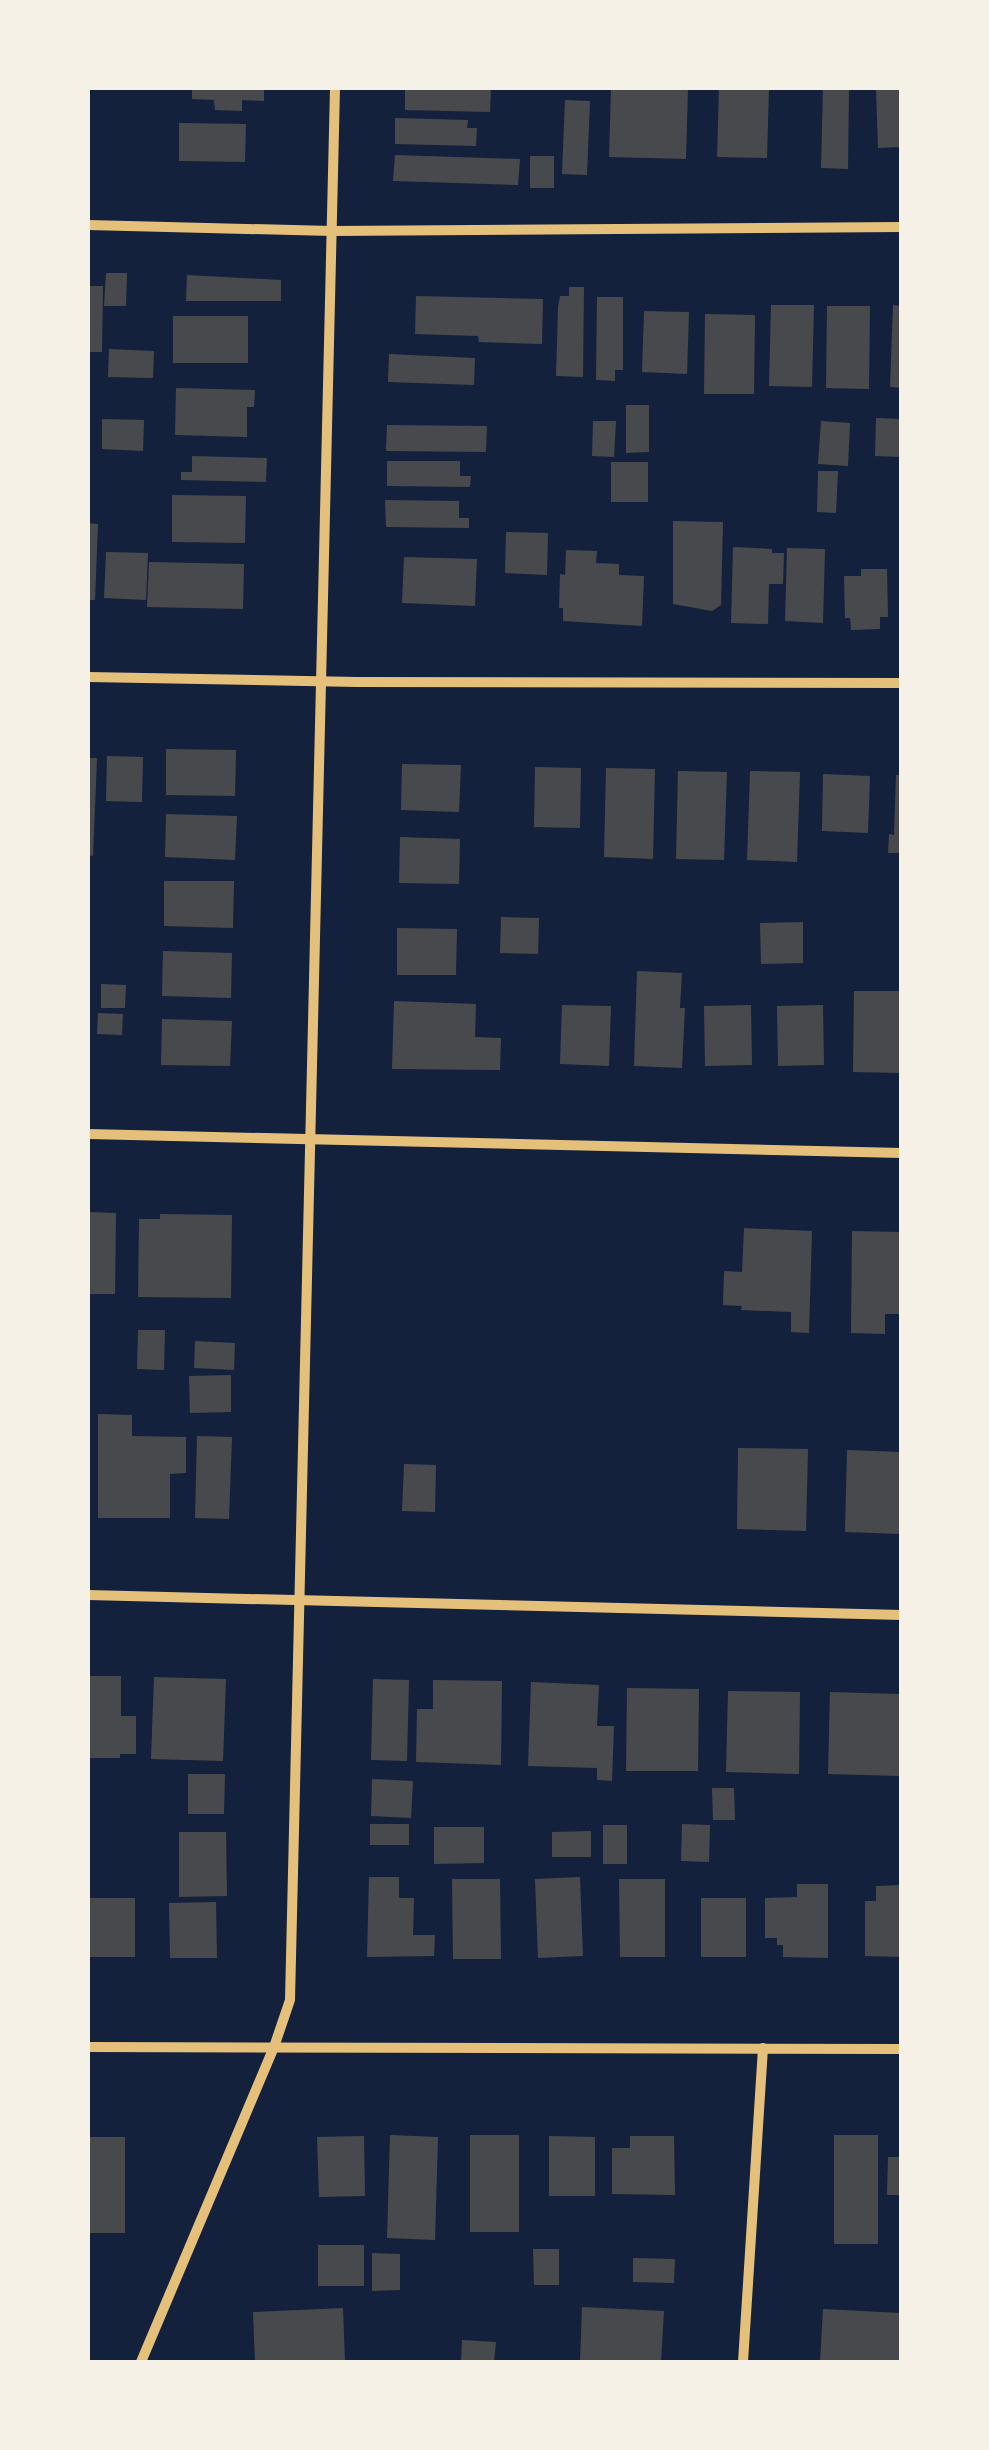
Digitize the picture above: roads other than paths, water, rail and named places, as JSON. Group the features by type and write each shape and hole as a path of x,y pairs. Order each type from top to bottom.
{"street":[{"path":"141,2362 290,2000 335,88"},
{"path":"88,225 332,231 902,227"},
{"path":"88,677 780,686 902,683"},
{"path":"88,1134 902,1153"},
{"path":"88,1595 902,1615"},
{"path":"88,2048 902,2048"},
{"path":"743,2362 763,2048"}]}
